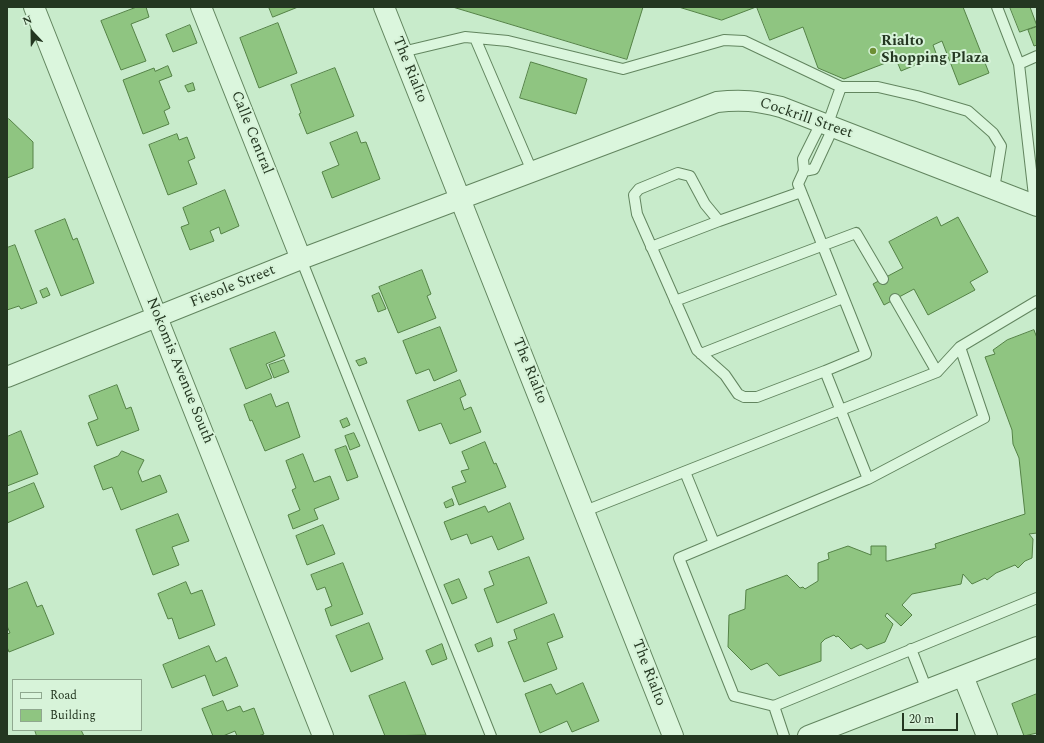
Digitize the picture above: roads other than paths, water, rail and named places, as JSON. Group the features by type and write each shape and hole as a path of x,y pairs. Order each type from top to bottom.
{"street":[{"name":"Nokomis Avenue South","path":"34,7 323,736"},
{"name":"Calle Central","path":"201,7 301,259"},
{"name":"The Rialto","path":"384,7 673,736"},
{"name":"Cockrill Street","path":"460,198 717,102 740,100 758,101 1036,205"},
{"name":"Fiesole Street","path":"7,377 301,259 460,198"},
{"path":"808,736 1037,647"},
{"path":"963,676 987,736"}],"lane":[{"path":"997,7 1019,64 1036,205"},
{"path":"402,52 465,37 508,41 623,69 724,40 744,41 841,87 878,87 917,96 968,111 993,132 1001,146 994,189"},
{"path":"475,38 532,171"},
{"path":"1019,64 1037,56"},
{"path":"719,221 705,204 690,176 678,173 639,188 634,194 637,214 697,350 725,375 738,394 744,397 757,397 866,354 843,298 827,243 798,184 804,171 803,159 827,126 841,87"},
{"path":"651,247 801,192"},
{"path":"675,301 856,233 883,279"},
{"path":"301,259 491,736"},
{"path":"701,354 843,298"},
{"path":"895,299 938,372"},
{"path":"585,511 938,372 960,347 1037,301"},
{"path":"960,347 984,418 868,479 679,558 734,696 774,706 1037,598"},
{"path":"825,371 868,479"},
{"path":"685,472 714,543"},
{"path":"911,649 927,690"},
{"path":"774,706 784,736"}],"place":[{"name":"Rialto Shopping Plaza","path":"873,51"}]}
